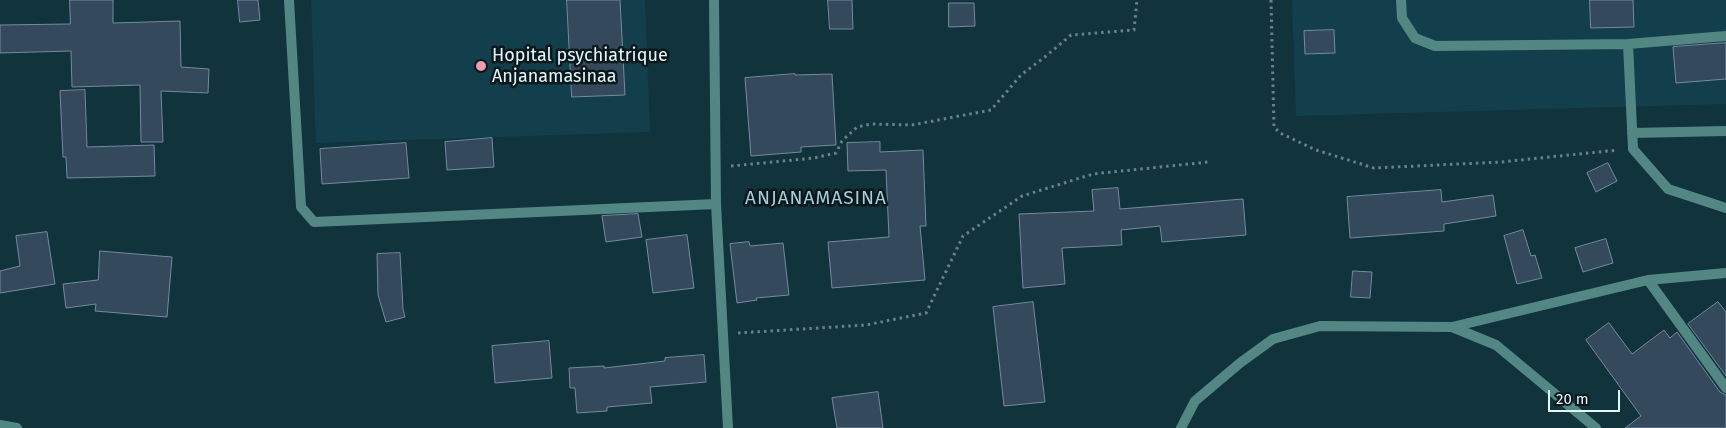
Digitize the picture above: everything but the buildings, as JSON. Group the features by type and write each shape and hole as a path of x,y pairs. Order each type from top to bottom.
{"street":[{"path":"289,0 301,207 314,222 716,204"},
{"path":"714,0 716,204 728,428"},
{"path":"1401,0 1402,18 1415,38 1435,46 1628,44 1726,36"},
{"path":"1628,44 1633,149 1668,189 1726,208"},
{"path":"1632,134 1726,131"},
{"path":"1181,428 1195,401 1240,363 1273,339 1320,326 1452,327 1648,280 1726,273"},
{"path":"1648,280 1726,388"},
{"path":"1452,327 1496,345 1596,428"},
{"path":"0,425 17,428"}],"path":[{"path":"715,167 814,158 836,153 842,140 857,127 871,124 912,125 991,110 1021,75 1071,34 1134,30 1137,0"},
{"path":"1271,0 1274,127 1280,133 1316,150 1374,168 1502,162 1633,149"},
{"path":"723,334 866,325 926,313 963,236 1022,196 1093,174 1208,162"}],"shaded area":[{"name":"Hopital psychiatrique Anjanamasinaa","path":"311,0 645,0 650,132 316,143"},
{"path":"1292,0 1726,0 1726,104 1296,116"}],"place":[{"name":"Hopital psychiatrique Anjanamasinaa","path":"481,66"}],"district":[{"name":"ANJANAMASINA","path":"816,199"}]}
